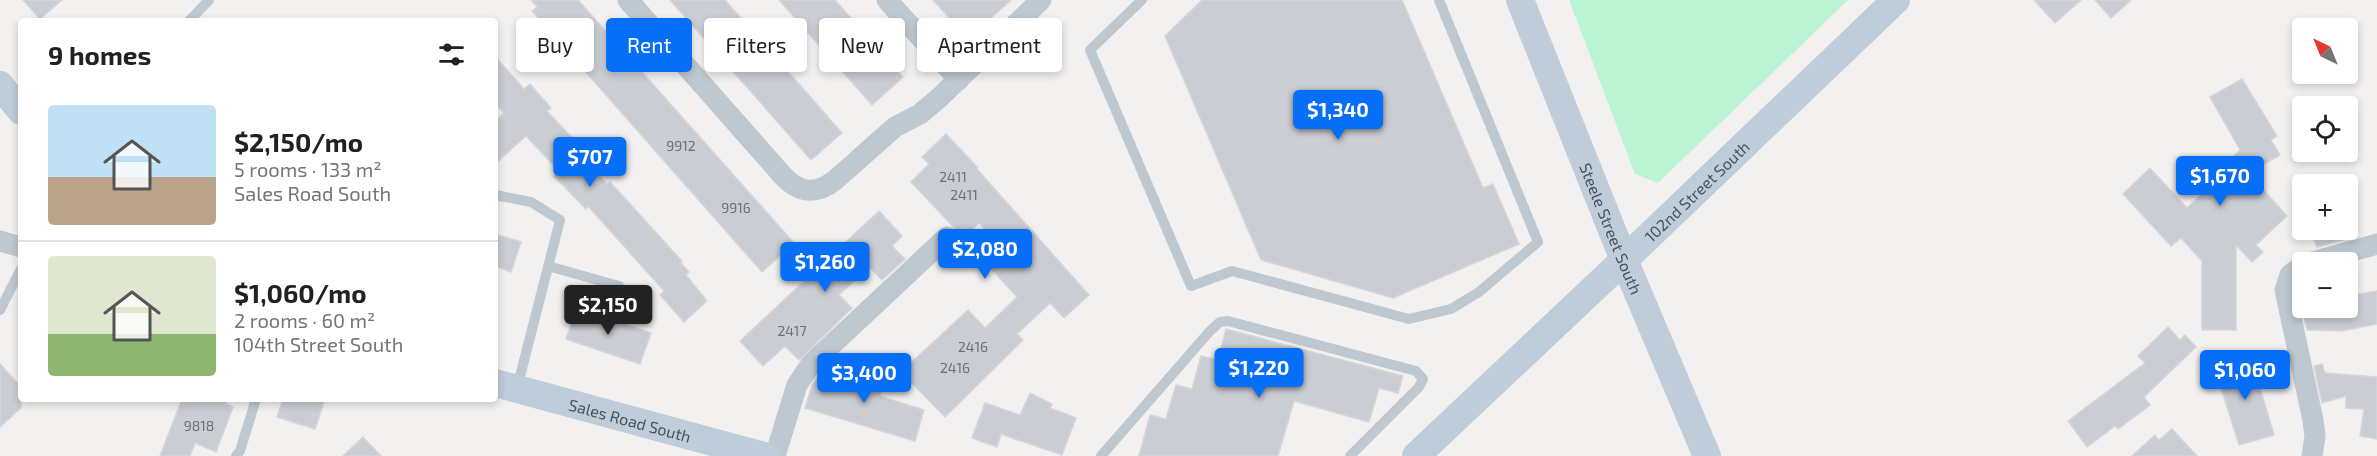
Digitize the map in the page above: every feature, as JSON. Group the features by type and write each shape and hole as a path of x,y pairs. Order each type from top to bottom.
{"street":[{"path":"628,0 784,177 798,189 812,191 825,188 895,127 920,114 1041,0"},
{"path":"887,0 958,80"},
{"name":"Steele Street South","path":"1520,0 1624,260 1707,456"},
{"name":"102nd Street South","path":"1416,456 1896,0"},
{"path":"0,85 18,107"},
{"path":"775,456 797,385 811,364 947,237"},
{"path":"0,241 18,246"},
{"path":"2348,252 2377,244"},
{"path":"2292,274 2285,290 2313,420 2313,456"},
{"name":"Sales Road South","path":"506,386 764,456"}],"lane":[{"path":"192,18 209,0"},
{"path":"1142,0 1090,50 1191,286 1232,271 1408,319 1451,309 1479,292 1538,242 1439,0"},
{"path":"498,196 531,202 560,220 548,266 506,386"},
{"path":"548,266 620,286"},
{"path":"0,310 18,275"},
{"path":"1101,456 1210,331 1220,322 1228,321 1416,370 1423,379 1419,387 1350,456"},
{"path":"236,456 240,451 255,402"}],"green space":[{"path":"1569,0 1848,0 1658,183 1635,174"}],"building":[{"path":"23,0 62,0 41,18"},
{"path":"531,0 578,0 594,18 538,18 532,11 537,7"},
{"path":"670,0 725,0 741,18 704,18 704,39 692,25 692,18 686,18"},
{"path":"779,0 835,0 851,18 819,18 819,45 807,32 807,18 795,18"},
{"path":"933,0 1011,0 991,18 949,18"},
{"path":"1202,0 1402,0 1483,188 1493,184 1519,244 1393,298 1261,260 1165,36"},
{"path":"2034,0 2081,0 2055,23"},
{"path":"2095,0 2131,0 2111,18"},
{"path":"594,18 606,32 606,72 642,72 794,243 762,272 586,72 594,72"},
{"path":"498,59 524,89 530,84 551,108 547,111 585,154 582,157 607,184 610,182 682,261 680,262 689,272 686,275 707,301 684,322 660,295 664,291 588,206 586,209 554,176 559,171 526,136 498,161 498,118 504,113 498,106"},
{"path":"733,72 788,72 842,133 811,160"},
{"path":"843,72 899,72 903,77 872,105"},
{"path":"2242,79 2277,136 2271,140 2280,155 2248,173 2287,216 2256,245 2263,252 2252,262 2236,245 2236,330 2202,330 2202,261 2181,238 2171,246 2123,194 2150,168 2187,208 2222,175 2218,170 2240,150 2210,97"},
{"path":"946,134 1089,295 1064,318 1050,303 1017,334 1023,340 945,417 901,372 968,310 985,328 1017,297 984,261 1000,246 979,223 964,238 911,182 929,164 922,157"},
{"path":"879,211 902,236 892,246 905,259 882,280 869,267 839,295 852,308 799,360 785,346 763,366 740,341"},
{"path":"498,235 521,242 511,272 498,267"},
{"path":"2314,240 2342,240 2317,247"},
{"path":"2377,291 2377,324 2342,331 2307,330 2304,318 2358,318 2358,294"},
{"path":"577,308 651,333 640,364 566,339"},
{"path":"2168,327 2180,340 2185,335 2196,347 2144,397 2150,405 2118,429 2115,426 2087,447 2068,421 2145,363 2138,356"},
{"path":"1226,329 1403,376 1398,393 1379,388 1369,422 1294,401 1278,456 1139,456 1150,415 1166,419 1176,385 1192,389 1201,356 1218,360"},
{"path":"2251,357 2274,435 2239,445 2218,378 2222,374 2216,367"},
{"path":"0,364 18,384 18,402 21,402 21,408 0,427"},
{"path":"2322,364 2325,373 2377,377 2377,439 2360,436 2364,409 2346,408 2346,396 2322,403 2314,366"},
{"path":"844,366 885,376 880,396 924,410 915,441 805,408 812,385 817,378 839,384"},
{"path":"1030,393 1052,404 1050,408 1076,418 1062,455 1001,434 997,447 972,438 985,403 1020,415"},
{"path":"181,402 226,402 226,404 233,407 216,452 195,443 190,456 160,456"},
{"path":"282,402 324,402 315,429 277,417"},
{"path":"2172,429 2197,456 2132,456 2155,435 2159,440"},
{"path":"363,437 381,456 343,456"}]}
